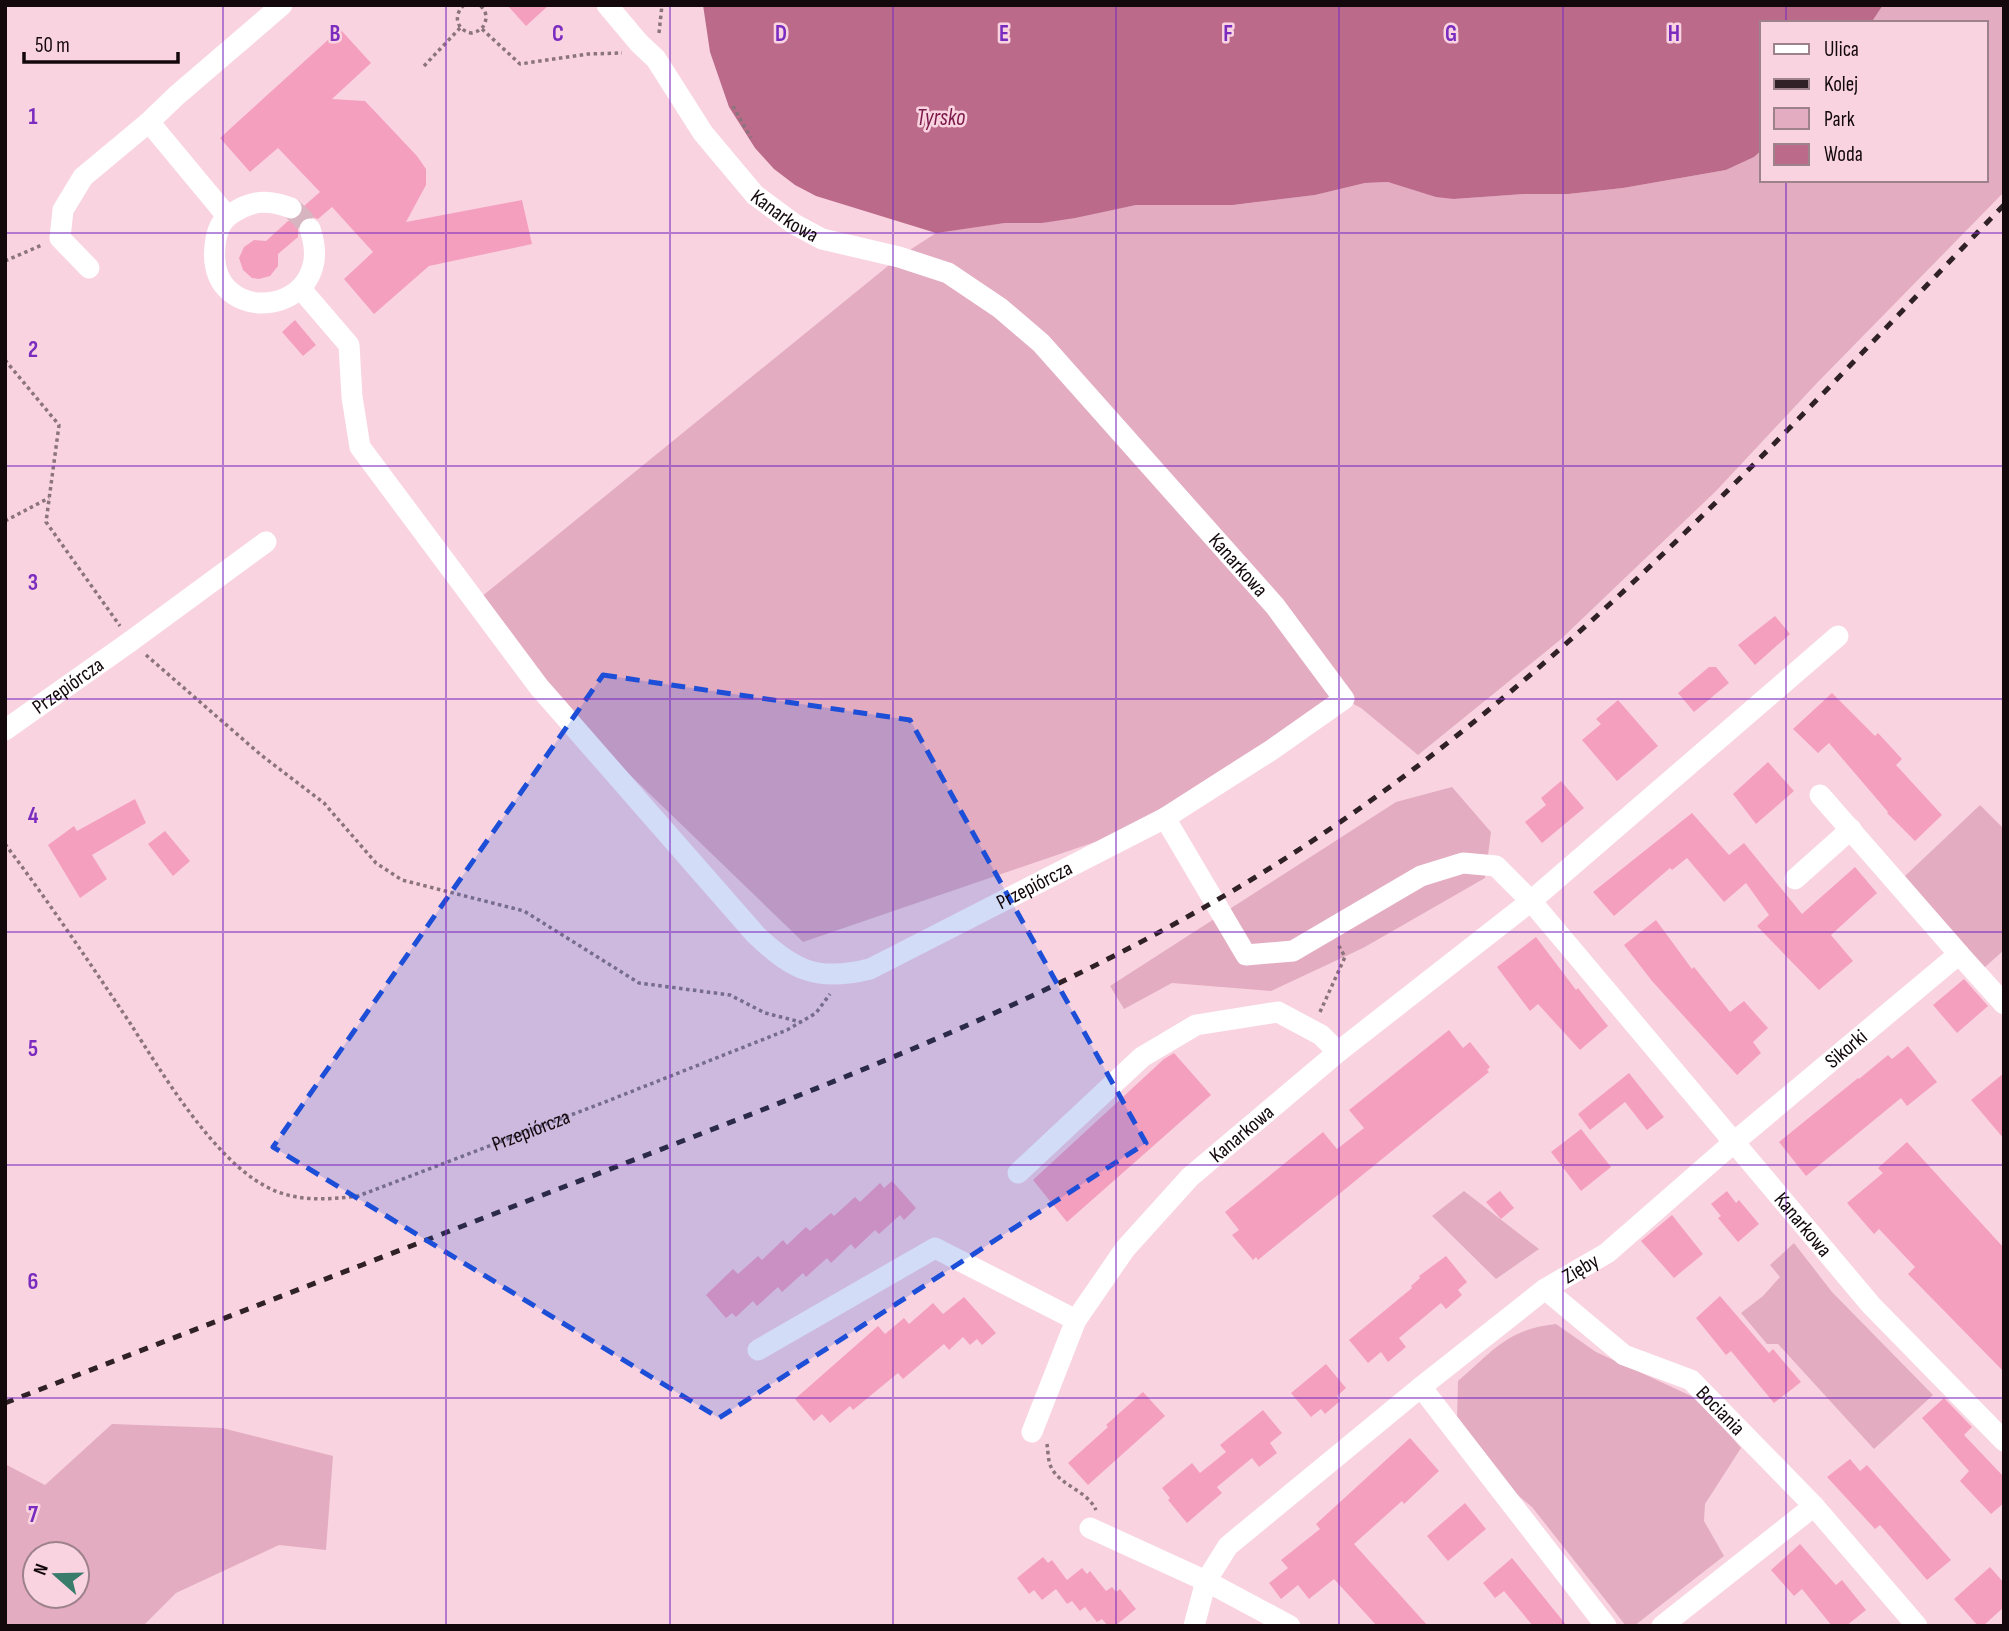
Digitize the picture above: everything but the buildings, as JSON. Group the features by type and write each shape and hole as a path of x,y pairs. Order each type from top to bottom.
{"street":[{"path":"89,268 60,238 63,210 83,177 282,5"},
{"name":"Kanarkowa","path":"607,5 656,59 703,133 755,195 794,224 822,239 899,257 948,273 1000,308 1041,343 1275,606 1344,699 1273,750 1165,818 1246,956 1293,951 1421,876 1463,863 1496,866 1531,901 1871,1305 2004,1441"},
{"path":"149,122 227,216"},
{"path":"291,208 276,202 262,201 248,204 227,216 216,233 213,263 220,280 233,295 250,303 265,305 287,299 301,289 314,267 314,241 310,229"},
{"path":"301,289 349,345 352,397 360,447 539,687 756,936 775,954 794,965 820,974 844,976"},
{"name":"Przepiórcza","path":"5,730 266,542"},
{"name":"Kanarkowa","path":"1034,1428 1076,1320 1125,1249 1190,1177 1338,1052 1531,901 1838,636"},
{"path":"1820,795 2004,1004"},
{"name":"Przepiórcza","path":"844,976 870,969 1165,818"},
{"path":"1795,879 1851,829"},
{"name":"Sikorki","path":"1733,1143 1959,954"},
{"path":"1018,1173 1142,1057 1196,1026 1278,1012 1321,1035 1338,1052"},
{"name":"Zięby","path":"1194,1626 1206,1581 1228,1546 1545,1289 1607,1253 1733,1143"},
{"path":"758,1350 935,1248 1076,1320"},
{"name":"Bociania","path":"1545,1289 1624,1355 1691,1380 1814,1506 1917,1626"},
{"path":"1421,1387 1606,1626"},
{"path":"1662,1626 1814,1506"},
{"path":"1095,1530 1206,1581 1290,1626"}],"path":[{"path":"464,5 457,13 457,21 460,28 471,33 482,29 487,17 480,5"},
{"path":"424,65 460,28"},
{"path":"482,29 520,64 588,54 621,54"},
{"path":"733,106 751,138"},
{"path":"5,261 60,238"},
{"path":"5,360 59,425 46,522 131,641 261,755 324,803 376,863 402,880 524,911 639,983 683,991 730,995 765,1013 801,1022"},
{"path":"5,521 49,498"},
{"name":"Przepiórcza","path":"5,844 42,892 171,1087 222,1151 242,1171 266,1187 296,1198 329,1200 358,1196 623,1096 787,1030 816,1013 844,976"},
{"path":"1312,1030 1345,957 1329,929"},
{"path":"1034,1428 1045,1437 1051,1467 1061,1479 1082,1493 1095,1507 1095,1530"}],"highlighted area":[{"path":"603,675 910,720 1146,1143 719,1418 273,1147"}],"green space":[{"path":"1883,5 2004,5 2004,192 1816,384 1716,491 1560,640 1418,755 1361,708 1344,699 1165,818 803,942 539,687 475,602 899,257 936,233 1005,223 1041,223 1136,205 1233,205 1315,195 1365,183 1388,182 1454,199 1568,194 1623,188 1726,170 1760,152 1760,182 1988,182 1988,21 1872,21"},
{"path":"1452,787 1491,832 1485,878 1363,948 1271,991 1172,983 1124,1009 1110,986 1396,802"},
{"path":"1980,805 2004,829 2004,950 1984,968 1905,876"},
{"path":"1464,1191 1539,1249 1496,1279 1432,1216"},
{"path":"1794,1243 1832,1292 1933,1395 1874,1449 1778,1344 1767,1344 1741,1313 1763,1296 1780,1277 1770,1265"},
{"path":"1556,1324 1596,1352 1700,1400 1741,1448 1705,1504 1704,1521 1724,1556 1634,1626 1626,1626 1532,1507 1503,1483 1457,1420 1458,1381 1491,1351 1513,1336"},
{"path":"112,1424 222,1428 333,1456 326,1550 279,1545 176,1593 143,1626 5,1626 5,1464 45,1485"}],"water":[{"name":"Tyrsko","path":"703,5 1883,5 1872,21 1760,21 1760,152 1726,170 1623,188 1568,194 1454,199 1436,197 1388,182 1365,183 1315,195 1233,205 1136,205 1042,223 1005,223 936,233 816,196 795,185 774,169 755,148 729,107 710,52"}],"tunnel":[{"path":"291,208 310,229"}],"railway":[{"path":"5,1403 737,1120 910,1050 1080,973 1244,884 1324,833 1419,765 1509,693 1596,617 1762,456 2004,205"}]}
